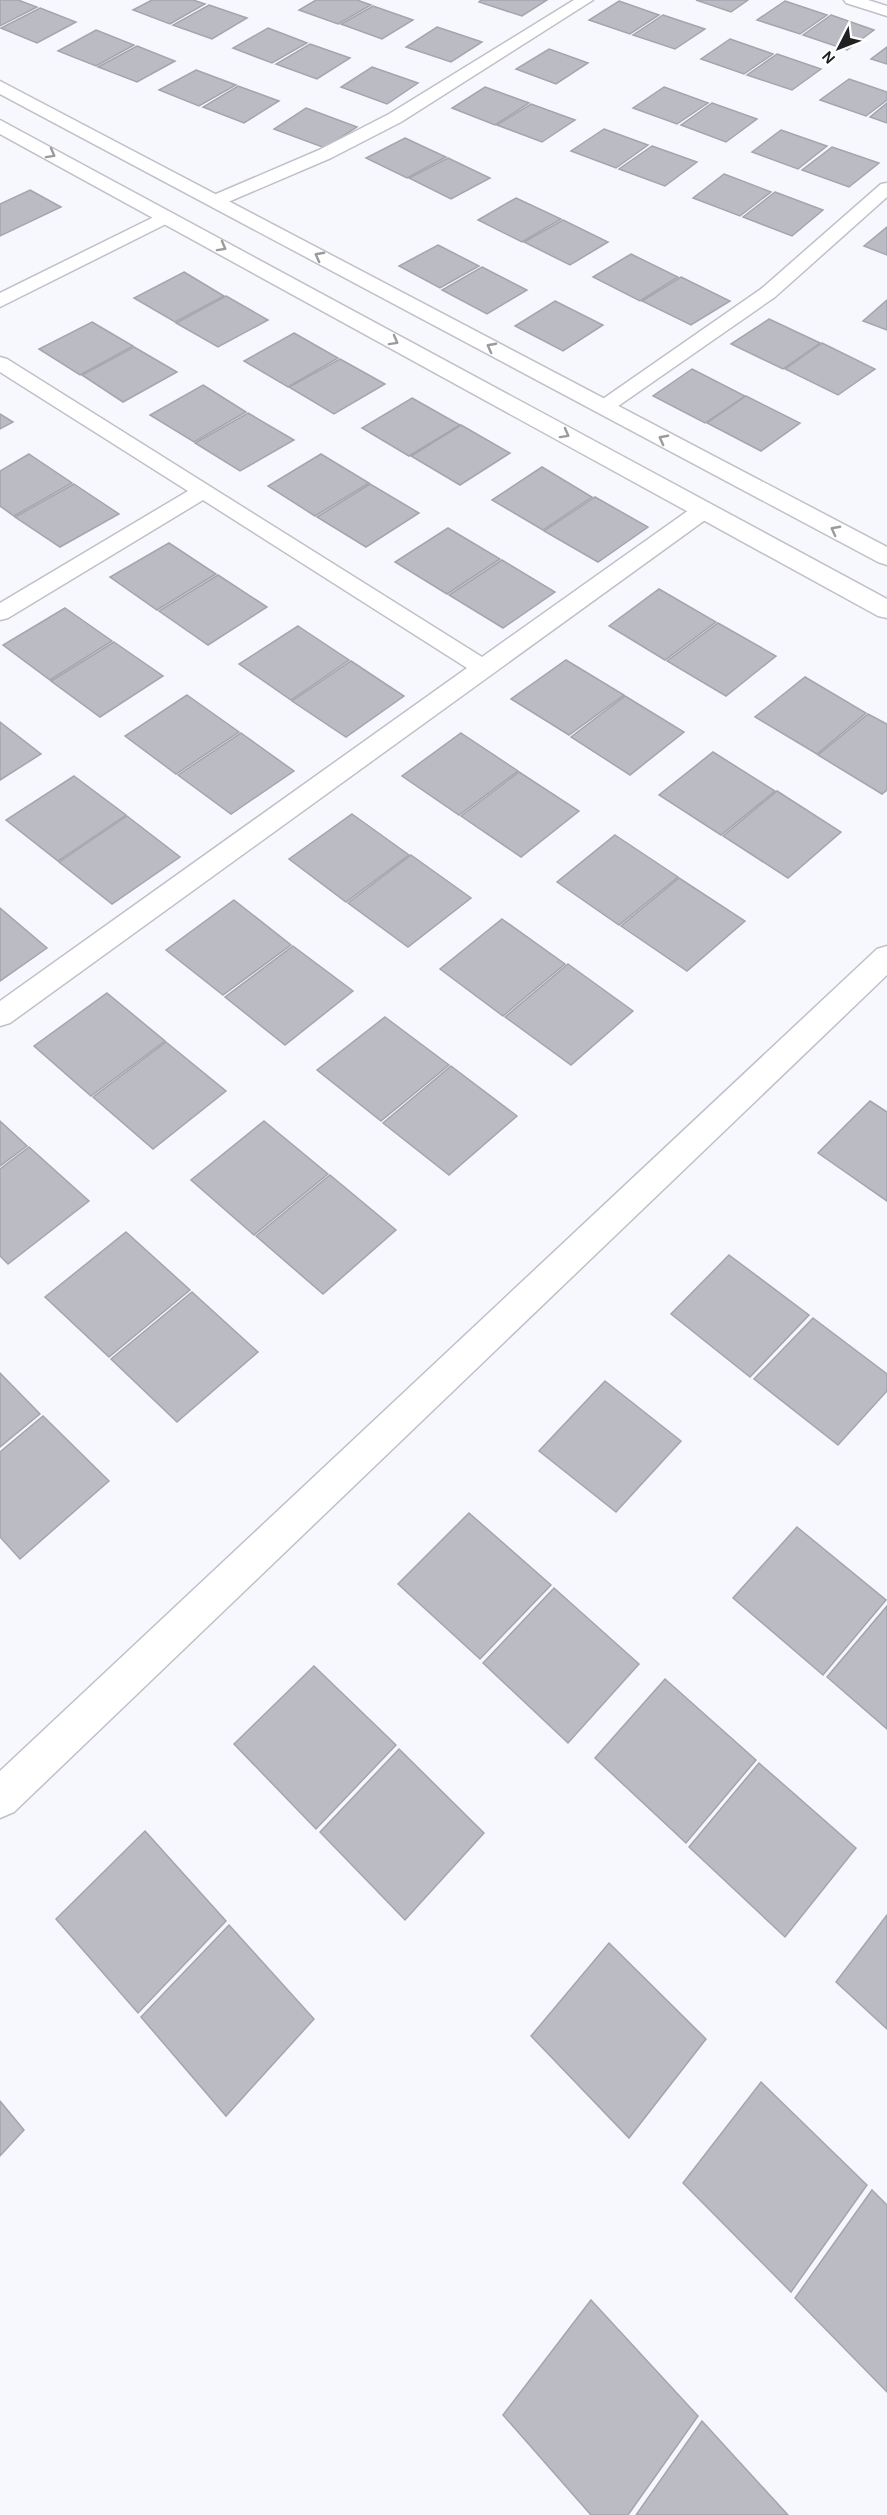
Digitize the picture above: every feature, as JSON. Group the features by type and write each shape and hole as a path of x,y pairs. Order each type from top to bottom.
{"street":[{"path":"0,87 887,558"},
{"path":"0,126 887,610"},
{"path":"166,217 215,201"},
{"path":"0,1798 887,957"}],"lane":[{"path":"215,201 325,154 395,118 585,0"},
{"path":"852,0 887,11"},
{"path":"604,407 768,293 887,188"},
{"path":"0,301 166,217"},
{"path":"0,363 483,668"},
{"path":"0,613 203,491"},
{"path":"0,1015 704,510"}],"building":[{"path":"0,0 18,0 37,7 0,26"},
{"path":"152,0 193,0 205,4 170,24 133,10"},
{"path":"316,0 357,0 371,5 338,24 299,10"},
{"path":"481,0 547,0 522,16 479,2"},
{"path":"696,0 748,0 731,12"},
{"path":"619,1 659,15 630,34 589,20"},
{"path":"785,1 827,15 800,34 757,20"},
{"path":"209,5 247,18 212,39 173,25"},
{"path":"373,6 413,20 382,39 341,24"},
{"path":"40,8 76,22 37,43 1,28"},
{"path":"663,15 705,29 675,49 633,35"},
{"path":"831,15 874,30 847,50 803,35"},
{"path":"437,27 482,42 451,62 406,47"},
{"path":"268,28 307,43 272,63 233,48"},
{"path":"96,30 134,45 96,66 58,51"},
{"path":"730,39 773,54 744,74 701,59"},
{"path":"310,44 350,58 317,79 276,64"},
{"path":"137,46 175,61 137,82 98,67"},
{"path":"887,47 887,64 871,59"},
{"path":"549,49 588,63 556,84 516,69"},
{"path":"777,54 821,69 792,90 747,75"},
{"path":"372,67 418,83 387,104 341,87"},
{"path":"196,70 236,85 199,106 159,90"},
{"path":"849,79 887,92 887,100 866,116 820,100"},
{"path":"238,86 279,101 244,123 203,107"},
{"path":"485,87 529,103 495,125 452,108"},
{"path":"664,87 708,103 677,124 633,108"},
{"path":"712,103 757,119 726,142 681,125"},
{"path":"887,103 887,123 870,117"},
{"path":"531,104 575,120 542,142 497,125"},
{"path":"306,108 357,127 325,148 274,129"},
{"path":"604,129 648,145 616,168 571,151"},
{"path":"781,130 827,146 798,169 752,152"},
{"path":"405,138 446,157 407,178 366,158"},
{"path":"652,146 697,162 665,186 619,169"},
{"path":"832,147 879,163 849,187 802,170"},
{"path":"448,158 490,178 451,199 409,178"},
{"path":"724,174 771,192 740,216 693,198"},
{"path":"30,190 61,207 0,236 0,204"},
{"path":"775,192 823,210 792,236 743,217"},
{"path":"516,198 561,219 522,242 478,220"},
{"path":"563,220 608,242 570,265 524,242"},
{"path":"887,227 887,255 864,246"},
{"path":"438,245 479,266 440,288 399,266"},
{"path":"631,254 678,277 640,301 593,277"},
{"path":"482,267 527,290 487,314 442,290"},
{"path":"184,272 224,296 175,322 134,298"},
{"path":"681,277 730,301 691,325 642,301"},
{"path":"226,296 268,320 218,347 176,323"},
{"path":"887,300 887,330 863,321"},
{"path":"555,301 603,325 563,351 515,326"},
{"path":"769,319 820,343 783,369 731,344"},
{"path":"92,322 133,346 80,375 39,349"},
{"path":"294,333 338,358 288,387 244,361"},
{"path":"822,343 875,369 838,395 785,369"},
{"path":"134,347 177,372 123,402 82,375"},
{"path":"340,359 385,384 334,414 289,387"},
{"path":"692,369 745,396 705,423 653,396"},
{"path":"203,385 246,412 194,442 150,415"},
{"path":"746,396 800,423 761,451 707,423"},
{"path":"412,398 460,425 409,456 362,428"},
{"path":"248,413 294,440 240,471 195,443"},
{"path":"0,414 13,422 0,429"},
{"path":"461,425 510,453 460,485 411,456"},
{"path":"29,454 72,483 14,516 0,506 0,471"},
{"path":"321,454 369,483 315,516 268,486"},
{"path":"542,467 592,497 543,530 492,500"},
{"path":"74,484 119,514 60,547 15,517"},
{"path":"370,484 419,513 366,547 317,517"},
{"path":"595,497 648,527 598,562 544,531"},
{"path":"448,528 500,559 447,594 395,562"},
{"path":"169,543 216,574 157,610 110,577"},
{"path":"502,560 555,592 503,628 449,595"},
{"path":"218,575 267,607 208,645 159,611"},
{"path":"659,589 716,622 665,660 609,626"},
{"path":"65,608 112,641 50,680 3,645"},
{"path":"718,623 776,656 726,696 667,661"},
{"path":"298,626 349,660 291,700 239,664"},
{"path":"114,642 163,676 100,717 51,681"},
{"path":"566,660 624,695 569,735 511,699"},
{"path":"351,661 404,696 346,737 292,701"},
{"path":"805,677 866,713 817,754 755,717"},
{"path":"187,695 239,732 176,774 125,736"},
{"path":"625,696 684,732 630,775 571,737"},
{"path":"868,714 887,724 887,790 882,794 818,755"},
{"path":"0,722 41,754 0,780"},
{"path":"241,733 294,771 231,814 178,775"},
{"path":"461,733 518,771 459,815 402,776"},
{"path":"713,752 775,791 721,835 659,795"},
{"path":"519,772 579,811 521,857 461,816"},
{"path":"74,776 126,815 58,861 6,820"},
{"path":"777,791 841,832 788,878 723,836"},
{"path":"352,814 409,855 346,902 289,859"},
{"path":"127,816 180,857 112,904 59,862"},
{"path":"615,835 678,877 619,925 557,882"},
{"path":"411,855 471,898 408,947 348,903"},
{"path":"679,878 745,921 687,971 621,926"},
{"path":"234,900 291,945 223,995 166,950"},
{"path":"0,908 47,948 0,981"},
{"path":"502,919 565,964 503,1016 440,969"},
{"path":"293,946 353,991 285,1045 225,997"},
{"path":"568,964 633,1011 571,1065 505,1017"},
{"path":"107,993 165,1041 91,1096 34,1046"},
{"path":"385,1017 449,1065 381,1121 317,1070"},
{"path":"166,1042 226,1091 153,1149 93,1097"},
{"path":"451,1066 517,1116 449,1175 383,1123"},
{"path":"870,1101 887,1112 887,1201 818,1153"},
{"path":"0,1121 27,1146 0,1166"},
{"path":"264,1121 328,1174 254,1235 191,1180"},
{"path":"29,1147 89,1201 8,1264 0,1256 0,1169"},
{"path":"330,1175 396,1230 323,1294 256,1236"},
{"path":"126,1232 190,1290 109,1357 45,1297"},
{"path":"729,1255 809,1315 750,1377 671,1314"},
{"path":"192,1292 258,1352 177,1422 111,1359"},
{"path":"813,1318 887,1374 887,1391 838,1445 754,1379"},
{"path":"0,1373 40,1414 0,1447"},
{"path":"605,1381 681,1441 616,1512 539,1451"},
{"path":"43,1416 109,1481 20,1559 0,1537 0,1452"},
{"path":"469,1513 551,1585 480,1659 398,1584"},
{"path":"797,1527 886,1600 823,1675 733,1598"},
{"path":"554,1588 639,1664 568,1743 483,1663"},
{"path":"887,1606 887,1729 827,1677"},
{"path":"314,1666 396,1745 316,1829 234,1744"},
{"path":"665,1679 756,1760 686,1843 595,1758"},
{"path":"399,1749 484,1833 405,1920 320,1832"},
{"path":"759,1763 856,1848 785,1937 689,1847"},
{"path":"145,1831 226,1921 138,2013 56,1919"},
{"path":"887,1915 887,2029 836,1982"},
{"path":"229,1925 314,2019 226,2116 141,2017"},
{"path":"609,1943 706,2039 629,2138 531,2036"},
{"path":"761,2082 867,2185 791,2292 683,2183"},
{"path":"0,2101 24,2130 0,2156"},
{"path":"872,2190 887,2205 887,2392 795,2298"},
{"path":"591,2300 698,2416 628,2515 591,2515 503,2415"},
{"path":"702,2421 788,2515 636,2515"}]}
